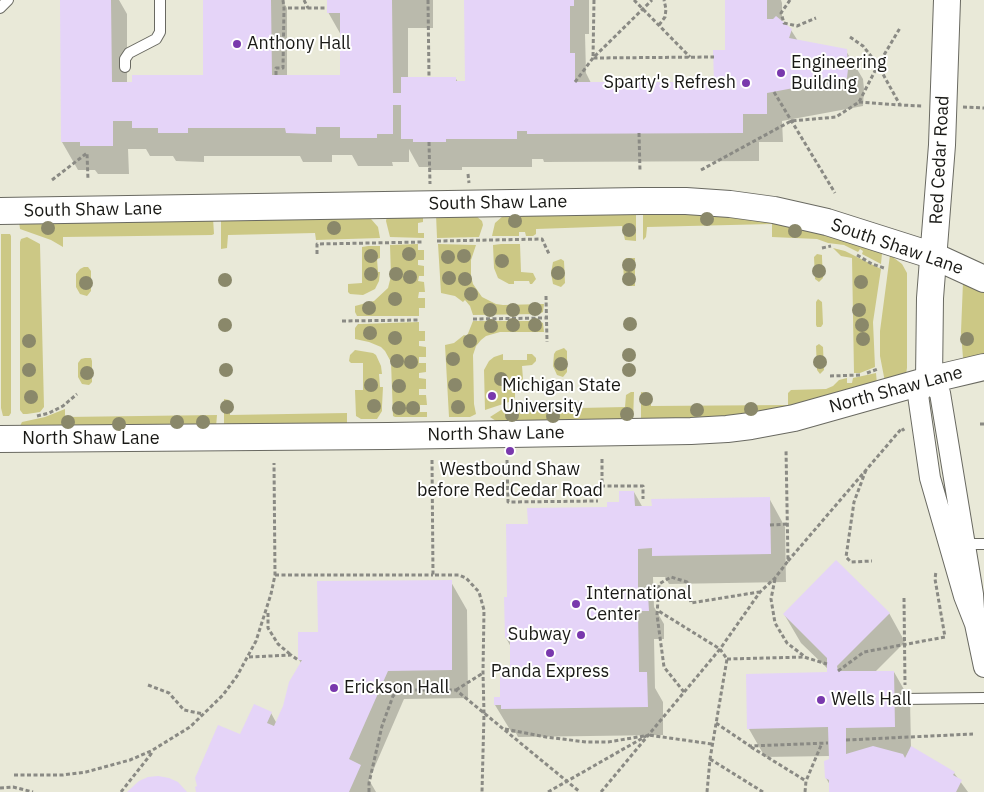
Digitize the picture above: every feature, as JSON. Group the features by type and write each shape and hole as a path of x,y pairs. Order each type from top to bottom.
{"street":[{"name":"Red Cedar Road","path":"947,0 942,145 930,298 929,380 918,395 930,478 974,624 984,667"},
{"name":"South Shaw Lane","path":"0,211 686,201 730,204 774,210 826,222 934,256 984,279"},
{"name":"North Shaw Lane","path":"0,439 397,436 718,429 751,426 794,418 929,380 984,367"},
{"name":"Red Cedar Road","path":"929,380 940,393 974,544 974,624"}],"lane":[{"path":"0,8 8,0"},
{"path":"124,67 126,59 130,54 156,39 160,32 160,0"},
{"path":"903,699 984,698"}],"path":[{"path":"276,75 276,68 283,68 284,0"},
{"path":"304,0 308,8"},
{"path":"428,0 429,78"},
{"path":"593,58 594,0"},
{"path":"634,0 690,58"},
{"path":"575,82 593,58 652,0"},
{"path":"659,26 665,17 664,0"},
{"path":"790,0 781,13 784,23 797,26 816,18"},
{"path":"284,8 327,8"},
{"path":"702,170 791,122 836,116 859,102 900,28"},
{"path":"850,37 863,46 878,65 900,106"},
{"path":"593,58 714,57"},
{"path":"774,92 835,192"},
{"path":"859,102 900,106 984,108"},
{"path":"639,134 640,171"},
{"path":"429,142 429,175"},
{"path":"52,180 87,153 88,180"},
{"path":"437,241 542,239 549,254"},
{"path":"317,254 317,244 424,242"},
{"path":"546,296 547,342"},
{"path":"473,320 547,318"},
{"path":"342,321 419,320"},
{"path":"830,376 856,376 878,369"},
{"path":"35,416 56,410 77,394"},
{"path":"601,792 720,649 760,592 775,578 867,467 902,428 906,434"},
{"path":"786,449 788,561"},
{"path":"602,459 602,486 643,486 642,499"},
{"path":"432,460 433,575"},
{"path":"507,460 508,502 598,501"},
{"path":"14,774 63,775 108,768 151,751 171,740 203,715 223,695 249,657 268,608 275,575 274,462"},
{"path":"867,467 854,502 846,557 851,562 872,561"},
{"path":"770,525 788,524"},
{"path":"838,671 864,652 945,637 936,570"},
{"path":"275,575 459,575 466,578 479,592 484,610 482,792"},
{"path":"684,692 664,667 657,610 659,584 671,577 687,582 691,602 760,592"},
{"path":"775,578 771,598 775,623 787,642 804,657"},
{"path":"904,598 905,685"},
{"path":"268,608 268,628 278,644 298,660"},
{"path":"657,610 720,649 727,659 712,744 706,792"},
{"path":"249,657 291,655"},
{"path":"727,659 804,657 827,664"},
{"path":"369,792 369,783 382,726 393,696 399,691 409,690 456,690 483,672"},
{"path":"148,685 168,693 184,710 203,715"},
{"path":"456,690 580,792"},
{"path":"716,723 806,781"},
{"path":"504,729 586,742 608,742 648,735 712,744"},
{"path":"846,740 973,734"},
{"path":"548,792 648,735"},
{"path":"805,792 806,781 822,743"},
{"path":"750,746 828,743"},
{"path":"121,792 151,754 151,751"},
{"path":"710,759 763,792"},
{"path":"0,788 13,788 33,792"}],"shaded area":[{"name":"Michigan State University","path":"0,0 984,0 984,792 0,792"},
{"path":"694,210 806,227 882,253 881,264 862,254 863,251 860,249 858,252 844,245 828,243 817,239 772,237 772,224 647,227 646,237 643,240 643,211"},
{"path":"636,211 636,241 625,240 622,226 536,229 536,234 533,236 526,236 525,232 519,232 519,236 492,236 495,223 503,216"},
{"path":"436,214 475,215 482,221 483,225 479,237 437,238"},
{"path":"423,215 423,222 418,223 418,233 424,233 424,238 390,237 386,221 387,216"},
{"path":"366,216 378,227 380,238 316,240 315,233 228,235 227,248 221,249 221,218"},
{"path":"213,218 214,234 212,235 63,237 63,247 51,240 20,229 19,221"},
{"path":"1,234 10,234 11,236 11,413 9,416 3,416 1,408"},
{"path":"27,237 40,244 44,407 40,412 23,414 20,410 20,242 21,239"},
{"path":"418,244 418,250 424,250 424,260 418,260 418,265 424,266 424,276 419,276 418,281 424,282 425,292 419,292 418,298 425,298 425,308 419,308 419,316 357,316 355,306 374,301 388,288 391,276 390,245"},
{"path":"438,244 476,245 471,260 471,276 473,284 482,297 496,304 503,305 544,304 543,312 539,314 473,315 470,306 465,300 463,302 455,296 441,293"},
{"path":"520,244 521,272 533,273 536,279 532,284 529,281 514,281 514,284 509,284 498,278 494,268 493,245"},
{"path":"380,246 380,258 377,259 378,272 380,272 379,281 375,289 363,295 350,294 348,292 348,284 362,283 362,247"},
{"path":"833,248 845,251 881,269 873,322 875,367 860,373 854,373 852,258 841,256"},
{"path":"817,254 822,255 823,278 819,282 815,279 814,257"},
{"path":"890,255 902,264 907,273 907,368 906,374 885,382 880,356 880,331"},
{"path":"626,258 635,258 635,286 628,286 624,282 623,261"},
{"path":"561,259 564,261 565,283 561,287 553,284 551,273 553,262"},
{"path":"84,267 88,267 91,271 91,291 87,296 80,294 76,287 76,274"},
{"path":"963,282 984,292 984,354 966,358 963,358 961,332"},
{"path":"818,299 822,302 823,324 821,327 816,325 816,302"},
{"path":"473,321 538,321 543,323 544,332 500,332 486,336 481,340 476,346 473,355 476,414 470,417 449,417 445,345 454,343 464,335 467,336"},
{"path":"419,322 419,331 425,331 425,341 419,341 419,346 426,347 426,357 419,357 419,363 426,363 426,372 419,373 419,378 426,379 426,389 419,389 419,395 426,395 427,405 420,405 420,412 427,412 427,417 395,417 393,416 391,362 381,347 355,339 355,328 358,324"},
{"path":"819,344 823,347 824,370 820,374 817,370 816,346"},
{"path":"564,348 567,351 567,372 563,377 557,375 553,366 554,354 556,351"},
{"path":"355,350 373,353 376,355 381,366 382,374 379,374 380,387 383,387 382,411 377,419 361,419 356,416 355,390 363,390 363,363 351,363 349,361 350,355"},
{"path":"503,354 503,360 527,360 527,354 532,354 536,361 532,365 522,366 523,379 520,382 515,382 515,400 485,410 484,370 489,361"},
{"path":"91,358 92,361 92,382 89,385 82,384 78,377 78,363 81,359"},
{"path":"876,373 877,384 763,414 641,422 641,392 649,393 651,406 788,405 788,393 791,390 826,389 833,386 839,380 847,378 847,383 852,383 853,378"},
{"path":"634,392 633,422 499,423 490,417 501,410 533,404 534,409 625,407 626,395"},
{"path":"224,399 230,402 230,415 347,413 347,425 224,426"},
{"path":"65,409 65,417 217,415 216,427 19,428 22,422 45,417"}],"building":[{"path":"60,0 111,0 112,82 132,82 132,75 203,75 203,0 271,0 272,75 340,75 340,13 327,13 327,0 392,0 393,93 401,93 401,77 456,77 456,81 465,81 464,0 574,0 574,6 570,6 570,53 575,53 575,82 714,82 713,50 725,50 725,0 767,0 767,19 773,19 776,16 792,29 789,38 847,49 848,69 847,78 767,93 767,114 743,114 743,133 527,134 527,131 517,131 517,139 446,139 446,142 413,142 413,139 401,139 401,105 393,105 393,134 377,134 377,138 340,138 340,127 316,127 316,134 286,133 285,128 188,128 188,133 158,133 158,128 132,128 132,121 113,121 113,146 80,146 80,142 61,142"},
{"name":"International Center","path":"619,491 634,491 635,506 652,506 651,499 770,497 771,554 652,556 652,548 638,549 638,595 648,595 649,611 638,611 639,672 647,672 648,707 501,709 501,705 494,705 494,697 500,697 500,675 510,676 510,639 505,638 504,597 507,597 506,524 528,524 527,508 607,507 607,502 619,502"},
{"name":"Wells Hall","path":"836,560 890,613 837,666 838,671 894,671 895,727 846,728 846,754 873,746 903,754 905,758 911,746 955,772 953,775 962,780 956,792 829,792 829,780 825,778 824,761 829,759 828,727 747,729 746,674 827,672 827,658 783,614"},
{"name":"Erickson Hall","path":"452,580 452,670 388,671 349,759 361,765 349,792 196,792 195,778 218,725 240,734 254,704 272,712 267,723 274,726 283,706 289,682 302,660 298,660 298,632 318,632 317,581"},
{"path":"158,776 178,782 187,792 127,792 139,781 148,777"}],"place":[{"name":"Anthony Hall","path":"237,44"},
{"name":"Engineering Building","path":"781,73"},
{"name":"Sparty's Refresh","path":"746,83"},
{"name":"Michigan State University","path":"492,396"},
{"name":"Westbound Shaw before Red Cedar Road","path":"510,451"},
{"name":"International Center","path":"576,604"},
{"name":"Subway","path":"581,635"},
{"name":"Panda Express","path":"550,653"},
{"name":"Erickson Hall","path":"334,688"},
{"name":"Wells Hall","path":"821,700"}]}
